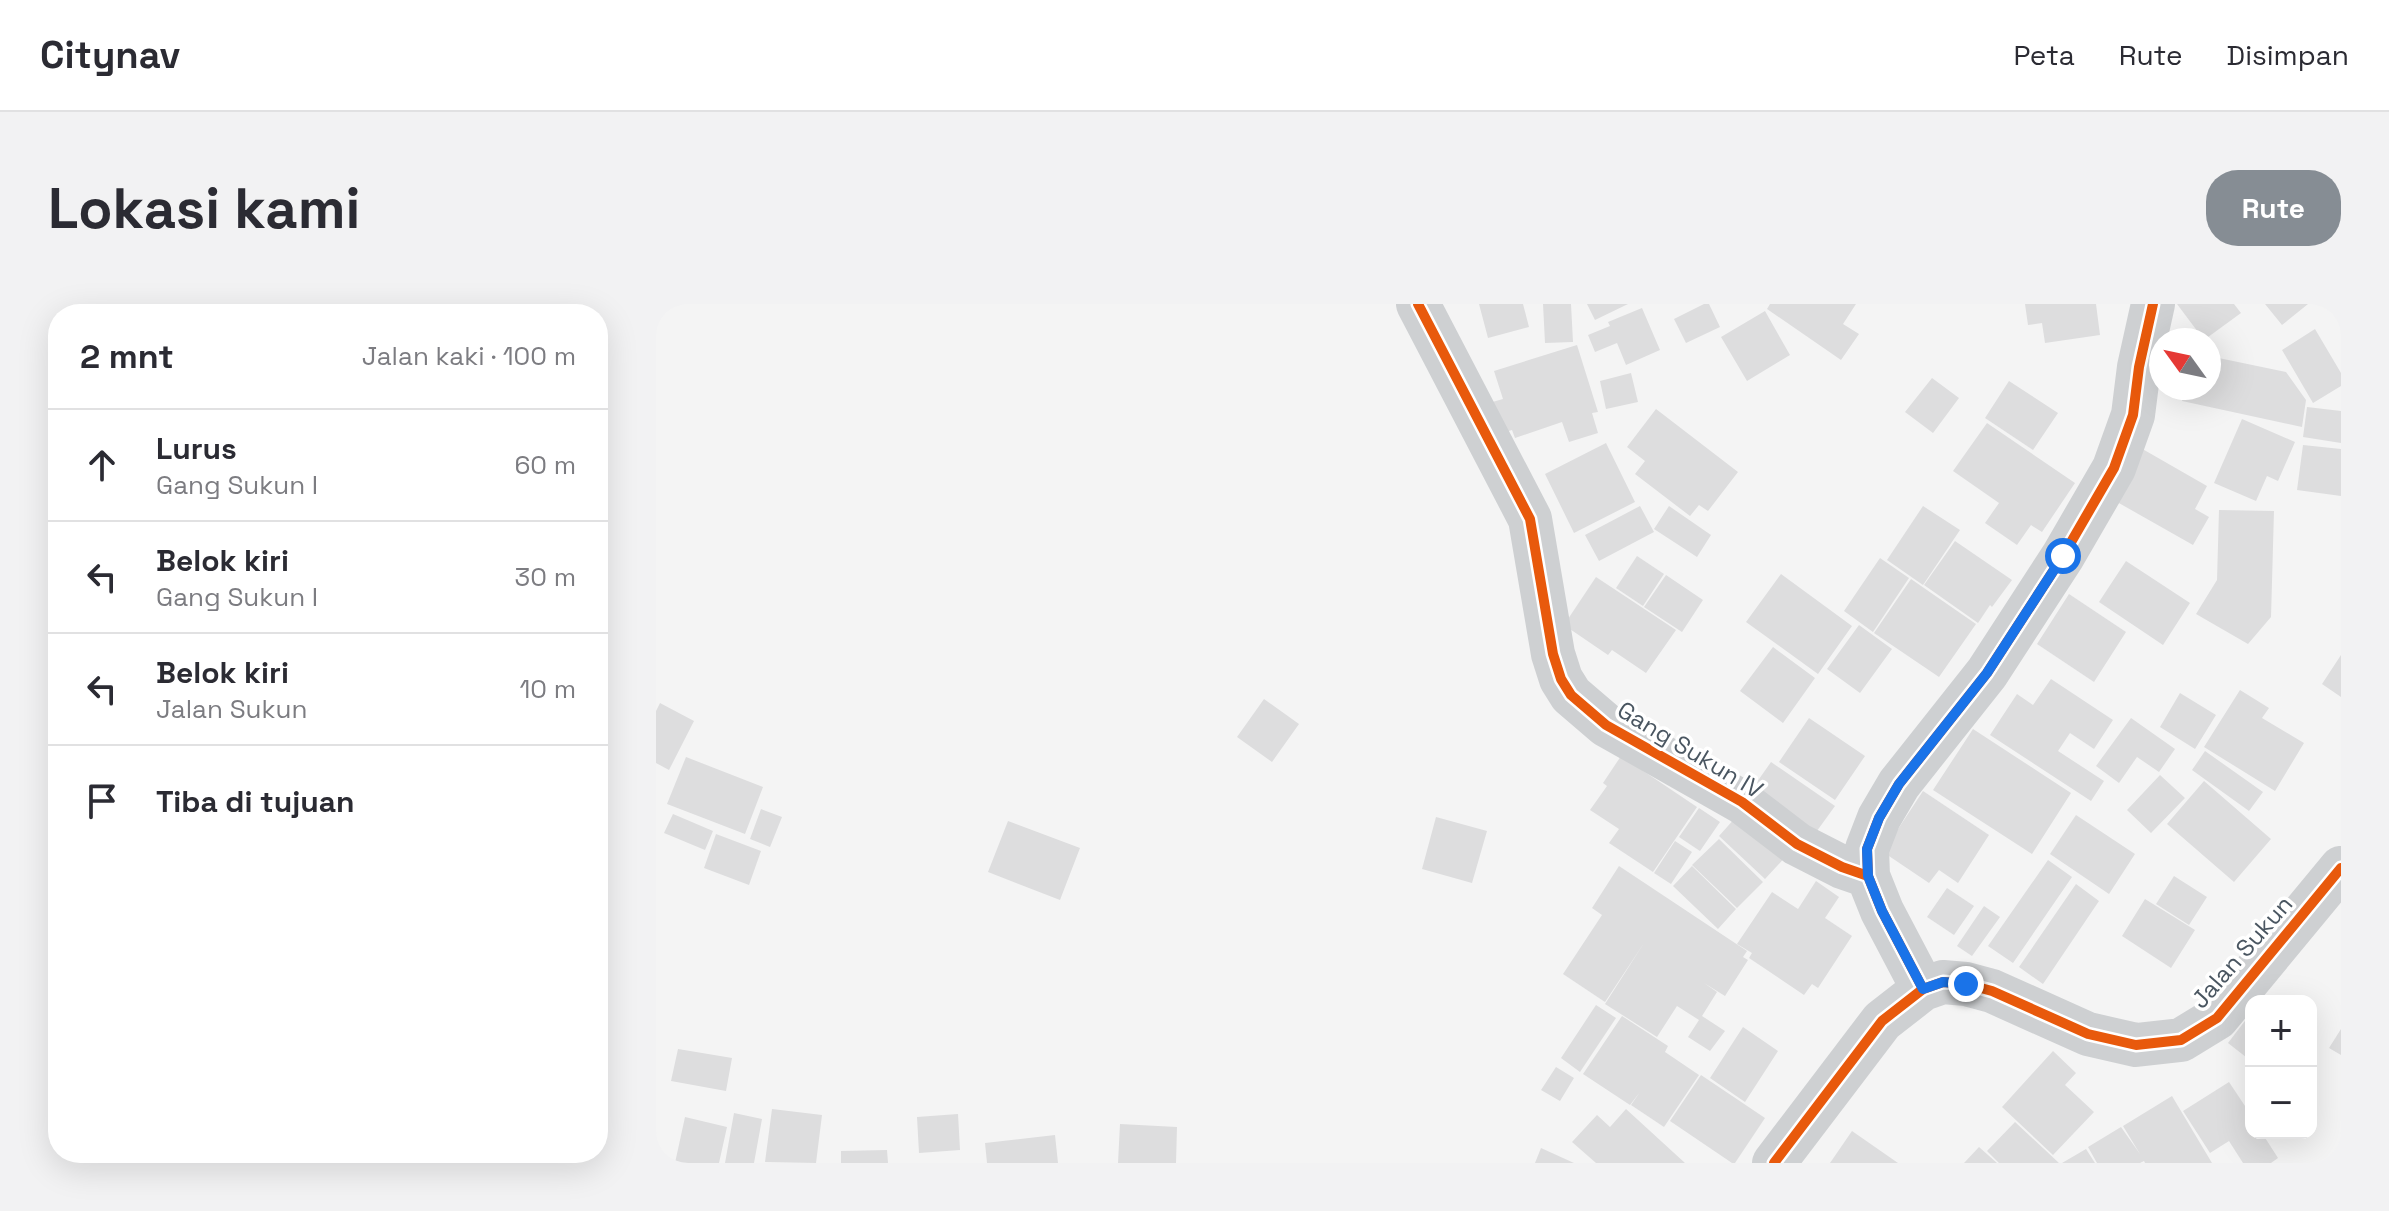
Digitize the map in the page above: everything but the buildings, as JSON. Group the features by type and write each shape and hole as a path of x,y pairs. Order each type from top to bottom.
{"street":[{"name":"Gang Sukun IV","path":"1418,304 1530,519 1553,654 1561,679 1571,695 1606,725 1742,802 1797,844 1842,867 1868,876"},
{"path":"1774,1163 1882,1021 1923,989 1882,911 1868,876 1867,849 1879,818 1899,784 1987,673 2063,556 2114,468 2133,415 2139,367 2153,304"},
{"name":"Jalan Sukun","path":"1923,989 1943,982 1966,984 1992,991 2088,1034 2136,1045 2181,1040 2217,1018 2341,868"}],"cycle path":[{"path":"1418,304 1530,519 1553,654 1561,679 1571,695 1606,725 1742,802 1797,844 1842,867 1868,876"},
{"path":"1923,989 1882,911 1868,876 1867,849 1879,818 1899,784 1987,673 2063,556 2114,468 2133,415 2139,367 2153,304"},
{"path":"1774,1163 1882,1021 1923,989 1943,982 1966,984 1992,991 2088,1034 2136,1045 2181,1040 2217,1018 2341,868"}],"route":[{"path":"1966,984 1943,982 1923,989 1882,911 1868,876 1867,849 1879,818 1899,784 1987,673 2063,556"}]}
